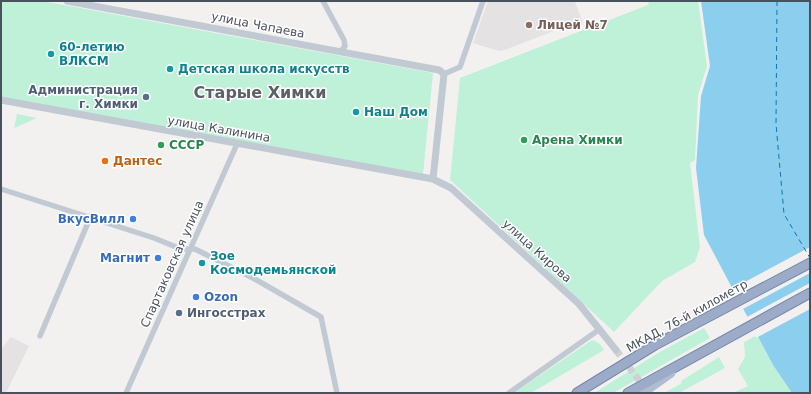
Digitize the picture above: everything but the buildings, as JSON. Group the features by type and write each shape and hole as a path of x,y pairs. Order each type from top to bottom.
{"highway":[{"name":"МКАД, 76-й километр","path":"577,393 655,345 810,263"},
{"path":"628,393 698,353 810,293"}],"main road":[{"path":"643,393 698,353"}],"street":[{"name":"улица Чапаева","path":"66,1 341,51 438,70 444,74"},
{"path":"323,1 344,40 345,46 341,51"},
{"path":"433,179 444,74 460,67 483,1"},
{"name":"улица Калинина","path":"1,100 433,179"},
{"name":"Спартаковская улица","path":"126,393 237,144"},
{"name":"улица Кирова","path":"433,179 451,188 579,304 616,350"},
{"path":"1,190 140,235 154,238 181,249 194,250 252,278 321,317 337,393"},
{"path":"40,336 90,218"},
{"path":"509,393 600,329"}],"shaded area":[{"name":"Лицей №7","path":"488,1 577,1 575,2 583,23 569,29 564,27 499,51 473,43"},
{"path":"11,337 29,346 6,393 1,393 1,349"}],"green space":[{"path":"1,1 42,1 433,73 423,174 1,97"},
{"path":"649,1 698,1 707,66 698,95 695,160 690,163 700,247 695,262 662,281 614,332 450,180 460,78 648,5"},
{"path":"17,114 37,118 14,128"},
{"path":"704,328 710,338 613,393 594,393 658,353"},
{"path":"757,335 773,365 792,393 733,393 748,386 738,369 745,357 744,342"},
{"path":"592,340 599,343 604,350 531,393 514,393"},
{"path":"719,357 725,368 679,393 664,393 682,383 681,381"}],"water":[{"path":"701,1 810,1 810,393 792,393 773,365 704,235 696,168 701,96 710,66"}],"pier":[{"path":"810,247 810,273 741,310 730,290"},
{"path":"810,283 810,309 756,338 745,318"}],"ferry route":[{"path":"777,1 776,124 784,214 810,258"}],"tunnel":[{"path":"616,350 645,388"}],"place":[{"name":"Лицей №7","path":"529,25"},
{"name":"60-летию ВЛКСМ","path":"51,54"},
{"name":"Детская школа искусств","path":"170,69"},
{"name":"Администрация г. Химки","path":"146,97"},
{"name":"Наш Дом","path":"356,112"},
{"name":"Арена Химки","path":"524,140"},
{"name":"СССР","path":"161,145"},
{"name":"Дантес","path":"105,161"},
{"name":"ВкусВилл","path":"133,219"},
{"name":"Магнит","path":"158,258"},
{"name":"Зое Космодемьянской","path":"202,263"},
{"name":"Ozon","path":"196,297"},
{"name":"Ингосстрах","path":"179,313"}],"district":[{"name":"Старые Химки","path":"260,92"}]}
